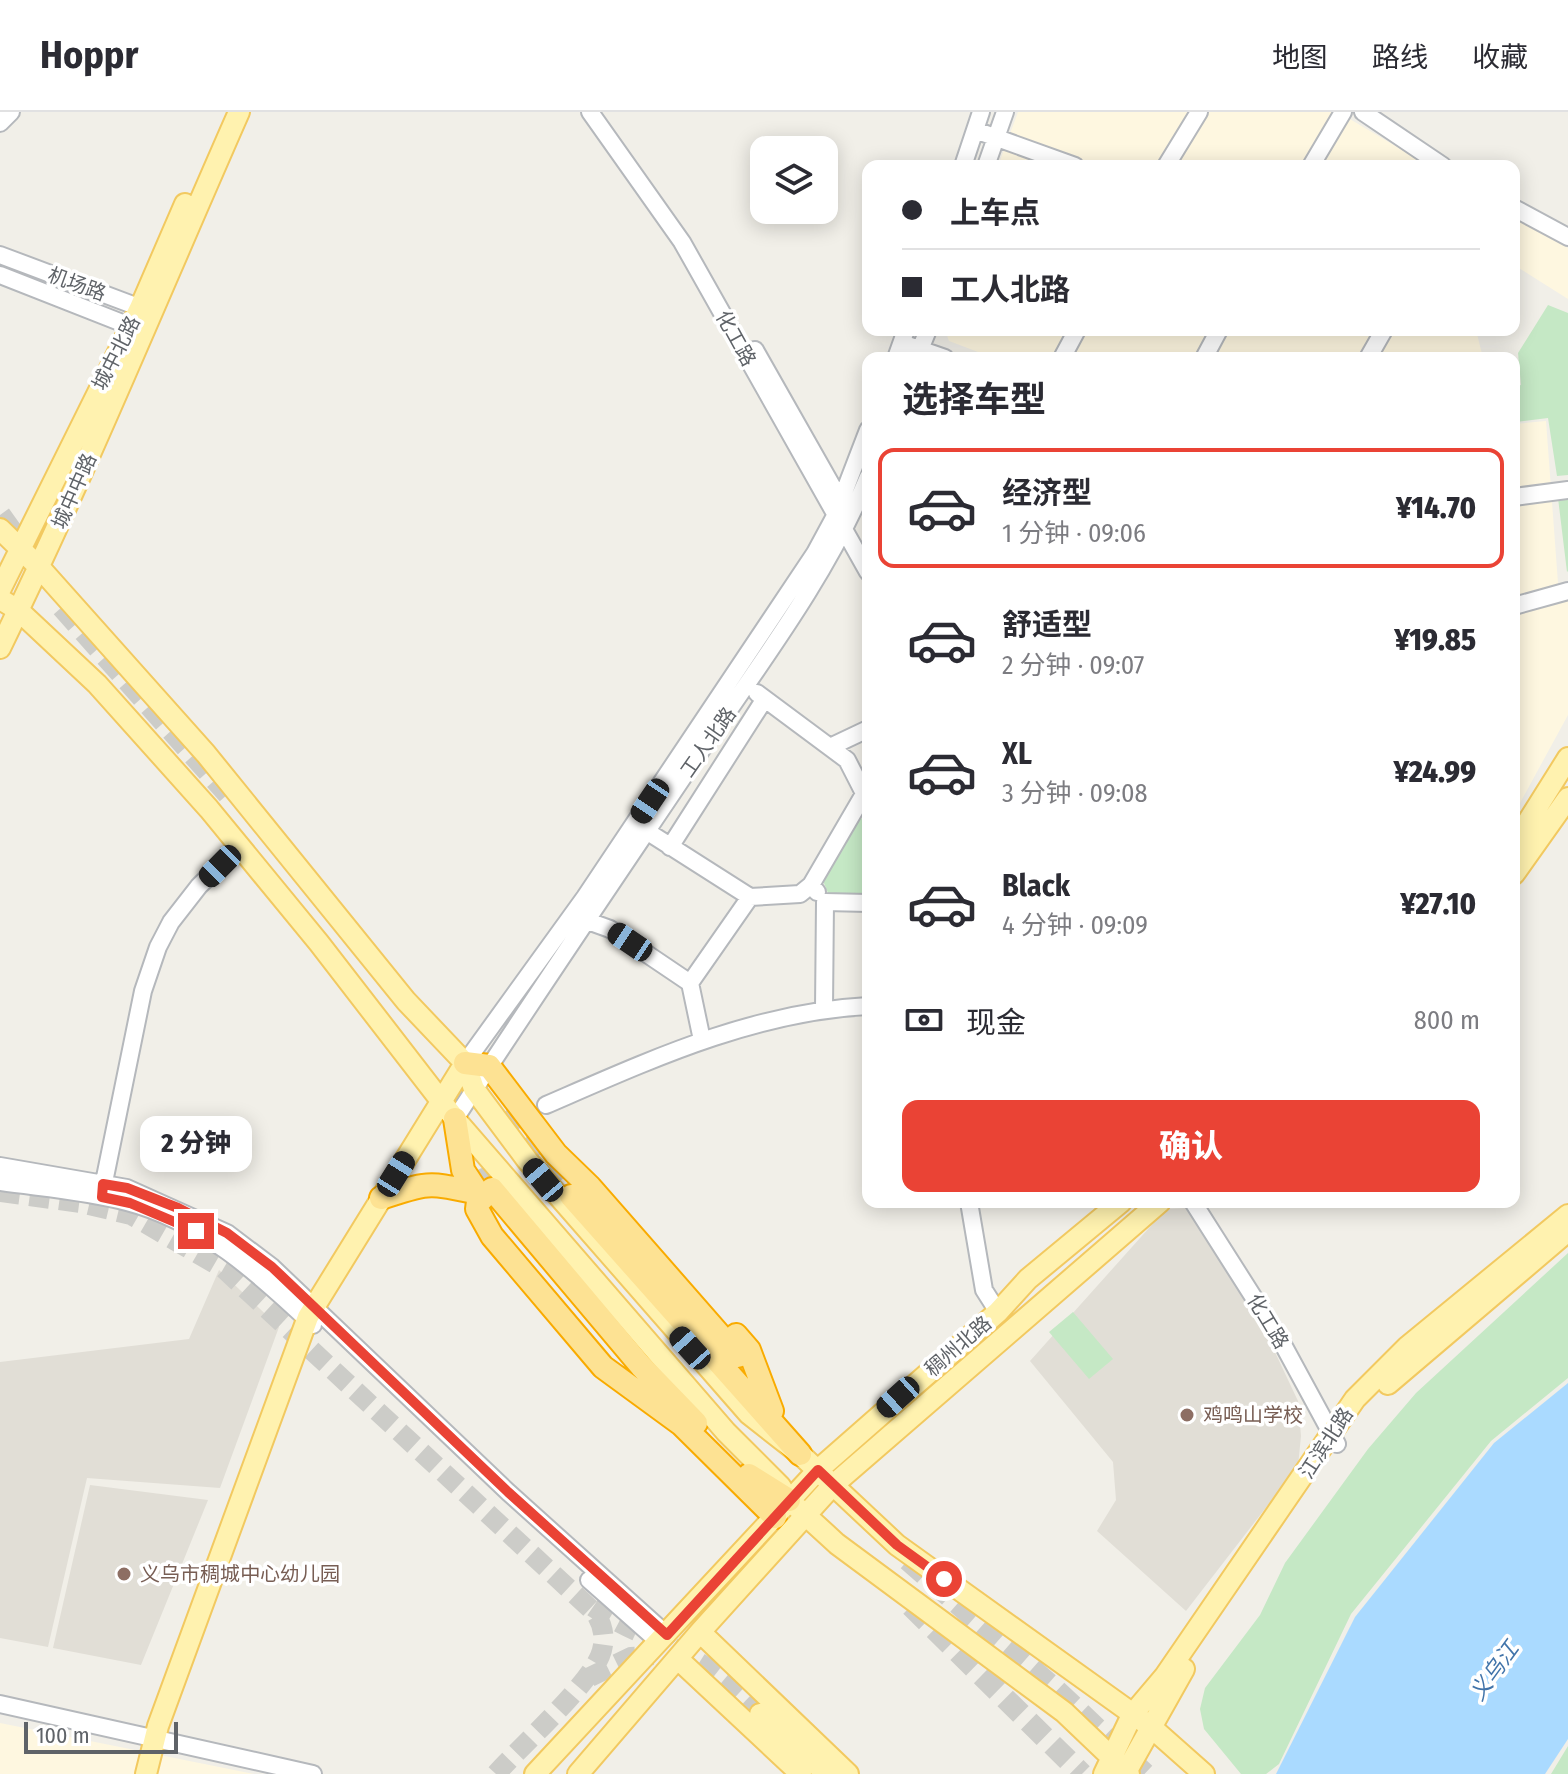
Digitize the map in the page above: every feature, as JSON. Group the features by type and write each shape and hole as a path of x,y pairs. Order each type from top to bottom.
{"highway":[{"path":"465,1063 489,1066 556,1154 574,1186 800,1454"},
{"path":"448,1110 463,1170 486,1191 641,1366 759,1484 790,1510"},
{"path":"381,1198 423,1184 486,1191 529,1261 626,1373"},
{"path":"574,1186 738,1356"},
{"path":"574,1186 615,1195 749,1350 783,1434"}],"main road":[{"name":"城中北路","path":"147,310 226,112"},
{"name":"城中北路","path":"0,590 19,548 147,310 239,112"},
{"name":"城中中路","path":"0,648 40,568 137,329"},
{"path":"0,529 40,568 206,754 406,1001 465,1063 474,1089 592,1238 749,1414 800,1454 897,1545 1151,1727 1204,1774"},
{"path":"0,599 18,610 97,684 240,846 448,1110 726,1432 780,1486 790,1510 1064,1712 1119,1770"},
{"path":"1520,834 1568,758"},
{"path":"1520,866 1568,798"},
{"path":"146,1774 155,1737 310,1314 381,1198 448,1110 465,1063"},
{"name":"稠州北路","path":"578,1774 700,1632 818,1470 998,1312 1028,1279 1114,1208"},
{"name":"稠州北路","path":"535,1774 790,1510 832,1486 1153,1208"},
{"name":"江滨北路","path":"1119,1770 1151,1727 1173,1685 1311,1487 1355,1399 1407,1347 1568,1215"},
{"name":"江滨北路","path":"1119,1770 1132,1715 1165,1676 1314,1462 1337,1434 1373,1397 1568,1231"},
{"path":"700,1632 848,1774"},
{"path":"678,1659 801,1774"},
{"path":"814,1774 757,1716 827,1774"}],"street":[{"path":"0,123 11,112"},
{"name":"化工路","path":"590,112 682,242 843,516 862,543"},
{"name":"化工路","path":"602,112 691,237 843,516 862,559"},
{"path":"965,160 981,112"},
{"path":"988,160 1005,112"},
{"path":"1170,160 1199,112"},
{"path":"1315,160 1343,112"},
{"path":"1363,112 1434,160"},
{"path":"975,130 1058,160"},
{"path":"1520,211 1568,237"},
{"name":"机场路","path":"0,255 147,310"},
{"name":"机场路","path":"0,275 137,329"},
{"name":"工人北路","path":"448,1110 474,1089 585,920 747,685 843,516 862,451"},
{"name":"工人北路","path":"465,1063 585,897 862,486"},
{"path":"1520,496 1568,490"},
{"path":"1520,604 1568,591"},
{"path":"747,685 847,760 862,789"},
{"path":"670,847 764,700"},
{"path":"830,747 862,732"},
{"path":"695,759 718,772"},
{"path":"648,832 750,897 800,894 811,885 862,803"},
{"path":"102,1190 143,991 158,947 171,922 199,886 240,846"},
{"path":"811,885 825,902 824,1008"},
{"path":"690,983 750,897"},
{"path":"825,902 862,903"},
{"path":"585,920 610,929 690,983 702,1040"},
{"path":"546,1105 702,1040 824,1008 862,1006"},
{"path":"0,1166 102,1190 196,1231 230,1252 310,1314 663,1639"},
{"path":"0,1182 102,1190"},
{"path":"970,1208 984,1290 998,1312"},
{"name":"化工路","path":"1197,1208 1337,1434"},
{"name":"化工路","path":"1209,1208 1337,1434"},
{"path":"0,1704 313,1774"}],"shaded area":[{"path":"1018,112 1338,112 1419,160 1000,160"},
{"path":"1520,220 1568,248 1568,299 1520,269"},
{"path":"947,336 1478,336 1482,352 978,352 949,341"},
{"path":"1546,421 1558,583 1568,582 1568,715 1520,803 1520,423"},
{"name":"鸡鸣山学校","path":"1187,1208 1209,1226 1273,1348 1298,1401 1301,1436 1298,1466 1186,1611 1097,1531 1116,1500 1113,1462 1030,1361 1166,1209"},
{"path":"219,1270 279,1327 220,1488 87,1478 48,1647 0,1638 0,1362 189,1339"},
{"name":"义乌市稠城中心幼儿园","path":"90,1485 208,1500 141,1665 53,1648"},
{"path":"0,1723 110,1745 254,1774 0,1774"}],"green space":[{"path":"1548,305 1568,313 1568,475 1557,476 1548,418 1520,422 1519,352"},
{"path":"1568,497 1568,571 1567,572 1558,498"},
{"path":"856,818 862,818 862,896 828,893 821,876"},
{"path":"1568,1253 1568,1378 1491,1441 1351,1614 1279,1764 1266,1774 1241,1774 1204,1729 1200,1709 1205,1688 1260,1615 1285,1563 1368,1449 1416,1393"},
{"path":"1073,1312 1113,1359 1089,1379 1049,1332"},
{"path":"1568,1746 1568,1774 1551,1774"}],"water":[{"name":"义乌江","path":"1568,1383 1568,1739 1545,1774 1276,1774 1355,1617 1494,1443"}],"tunnel":[{"path":"0,515 23,547"},
{"path":"62,607 228,794"},
{"path":"501,1116 528,1142 571,1196"},
{"path":"468,1138 492,1189"},
{"path":"0,1192 81,1203 131,1215 224,1269 596,1614 603,1640 593,1669 568,1700 496,1774"},
{"path":"908,1560 1056,1690 1145,1774"},
{"path":"911,1606 1082,1774"},
{"path":"593,1607 702,1664 760,1714"},
{"path":"590,1677 631,1657 653,1655"}],"place":[{"name":"鸡鸣山学校","path":"1187,1415"},
{"name":"义乌市稠城中心幼儿园","path":"124,1574"}],"route":[{"path":"196,1231 130,1203 102,1197 103,1184 127,1188 178,1208 227,1233 272,1267 508,1492 667,1635 723,1570 818,1470 897,1545 944,1579"}]}
